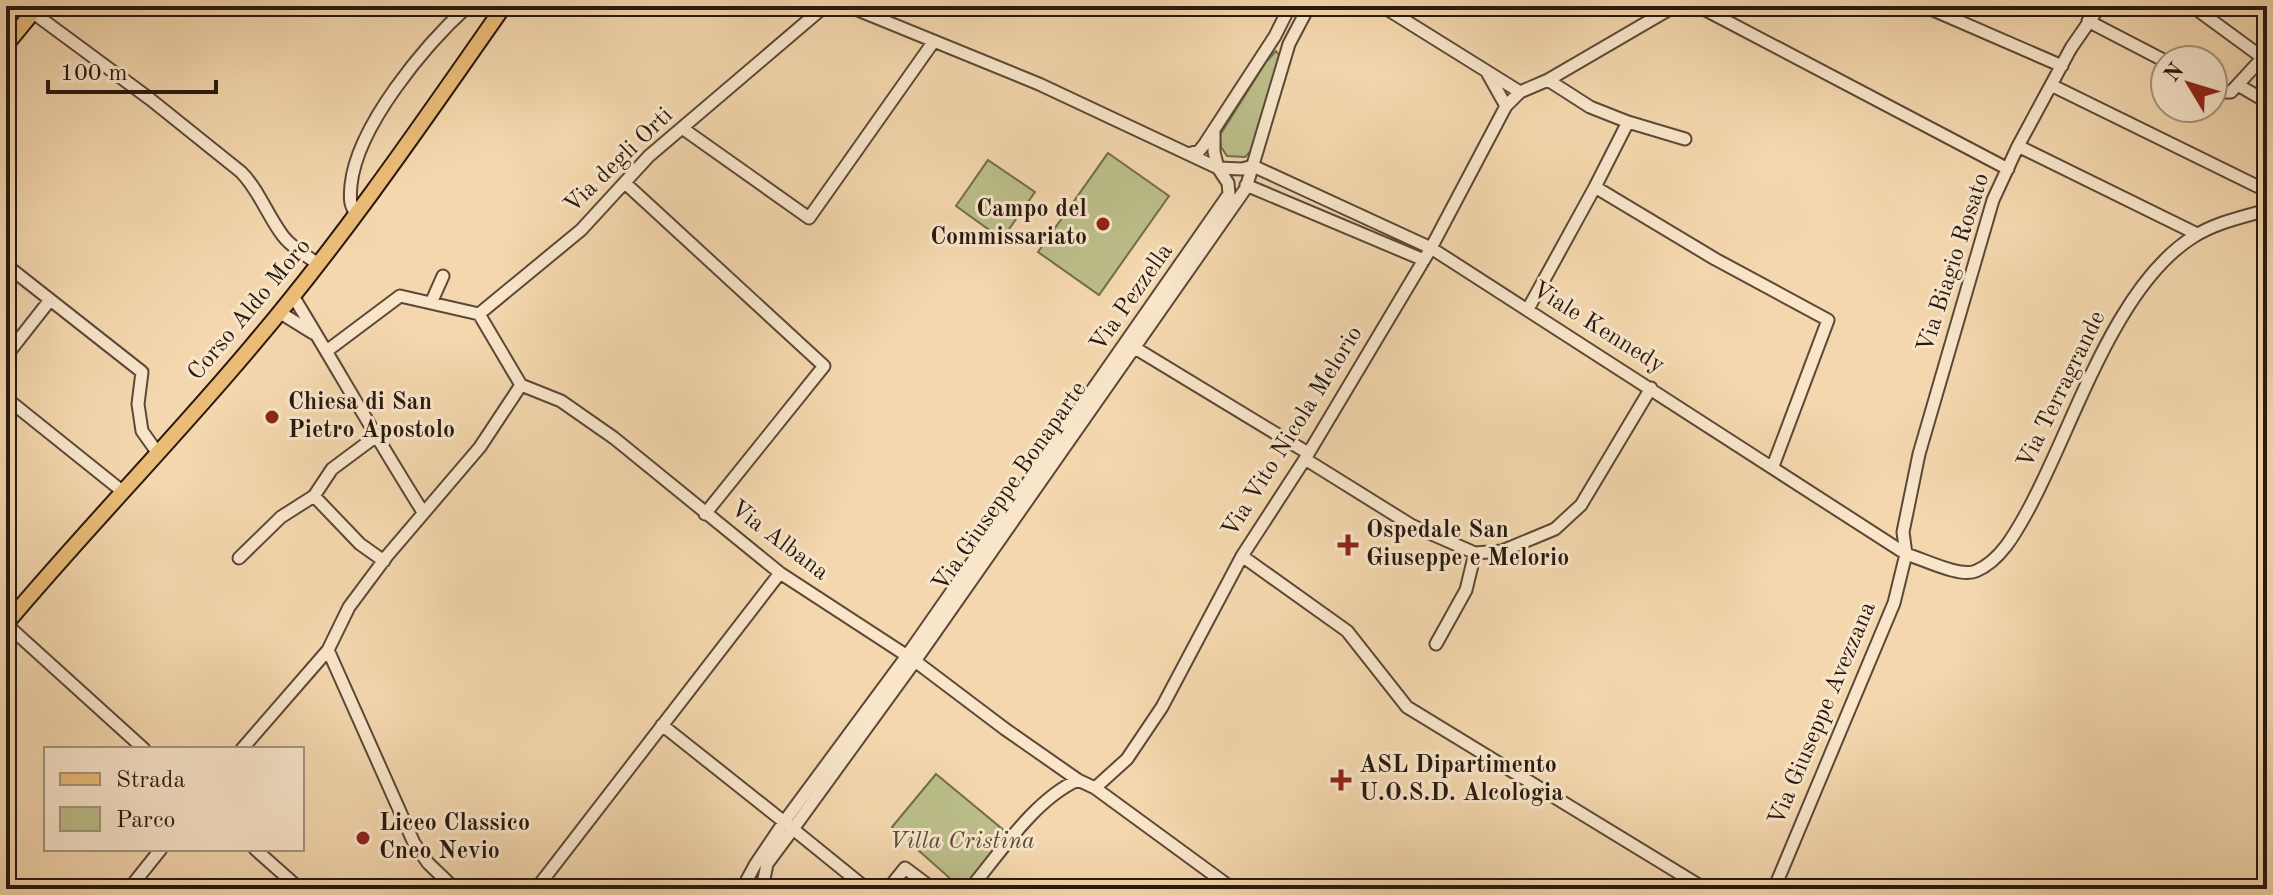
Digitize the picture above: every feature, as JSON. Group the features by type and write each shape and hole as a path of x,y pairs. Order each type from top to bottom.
{"main road":[{"name":"Corso Aldo Moro","path":"6,624 293,296 357,214 504,6"},
{"path":"6,45 32,8"}],"street":[{"path":"357,214 351,208 350,194 352,173 363,140 421,57 468,6"},
{"name":"Via degli Orti","path":"479,314 581,230 649,156 825,6"},
{"path":"848,6 1039,84 1218,168 1253,166"},
{"path":"1188,154 1199,151 1215,128 1275,36 1290,6"},
{"path":"1309,6 1289,44 1246,185 1130,345 1411,525 1475,553 1502,551 1555,529 1581,505 1651,388"},
{"path":"1382,6 1520,92 1548,80 1675,6"},
{"path":"1698,6 2008,169"},
{"path":"1924,6 2062,66"},
{"name":"Via Biagio Rosato","path":"1906,554 1903,532 1919,454 1993,200 2051,85 2100,6"},
{"path":"2192,6 2265,55 2229,92"},
{"path":"32,8 241,172 251,183 281,234 318,264"},
{"path":"2088,21 2149,53"},
{"path":"1275,36 1284,38 1289,44"},
{"path":"682,128 809,218 934,41"},
{"path":"1488,73 1506,106"},
{"path":"1548,80 1590,107 1685,139"},
{"path":"2051,85 2267,191"},
{"path":"2238,85 2267,102"},
{"name":"Via Vito Nicola Melorio","path":"1095,788 1127,759 1162,707 1242,556 1424,260 1506,106 1520,92"},
{"path":"1528,309 1628,122"},
{"path":"1215,128 1214,152 1218,168"},
{"path":"2018,146 2197,234"},
{"name":"Viale Kennedy","path":"1253,166 1431,248 1906,554"},
{"name":"Via Pezzella","path":"910,659 1130,345 1228,199 1228,183 1218,168"},
{"path":"625,183 824,366 705,514"},
{"path":"1246,185 1424,260"},
{"path":"1595,187 1715,259 1828,320 1773,466"},
{"name":"Via Terragrande","path":"1906,554 1961,573 1974,572 1994,560 2015,534 2037,493 2123,313 2158,268 2197,234 2267,210"},
{"path":"6,265 142,372 138,404 142,431 157,452"},
{"path":"431,303 443,276"},
{"path":"293,296 328,350 375,437 423,512"},
{"path":"244,747 328,650 349,607 423,512 464,468 521,385 479,314 400,296 328,350"},
{"path":"6,356 50,300"},
{"path":"279,312 317,335"},
{"name":"Via Albana","path":"521,385 572,408 614,438 780,573 910,659 1078,780 1095,788 1233,889"},
{"path":"6,398 122,491"},
{"path":"239,558 281,517 314,496 332,469 375,437"},
{"path":"314,496 360,544 384,561"},
{"path":"1436,644 1466,590 1475,553"},
{"name":"Via Giuseppe Avezzana","path":"1774,889 1894,603 1906,554"},
{"path":"1242,556 1347,631 1407,707 1705,889"},
{"path":"536,889 780,573"},
{"path":"6,624 142,747"},
{"path":"328,650 414,843 428,863 455,889"},
{"path":"762,889 767,864 910,659"},
{"path":"662,725 867,889"},
{"path":"970,889 1023,825 1061,788 1078,780"},
{"path":"747,887 792,828"},
{"path":"129,889 159,851"},
{"path":"257,851 300,889"},
{"path":"888,889 905,868 933,889"}],"green space":[{"path":"1276,51 1280,56 1254,148 1245,157 1227,156 1221,147 1220,135"},
{"name":"Campo del Commissariato","path":"1108,153 1169,196 1099,295 1038,252"},
{"path":"988,160 1035,192 1002,239 956,206"},
{"name":"Villa Cristina","path":"936,774 1012,837 970,889 962,889 892,827"}],"place":[{"name":"Campo del Commissariato","path":"1103,224"},
{"name":"Chiesa di San Pietro Apostolo","path":"272,417"},
{"name":"Ospedale San Giuseppe e Melorio","path":"1348,545"},
{"name":"ASL Dipartimento U.O.S.D. Alcologia","path":"1341,780"},
{"name":"Liceo Classico Cneo Nevio","path":"363,838"}]}
